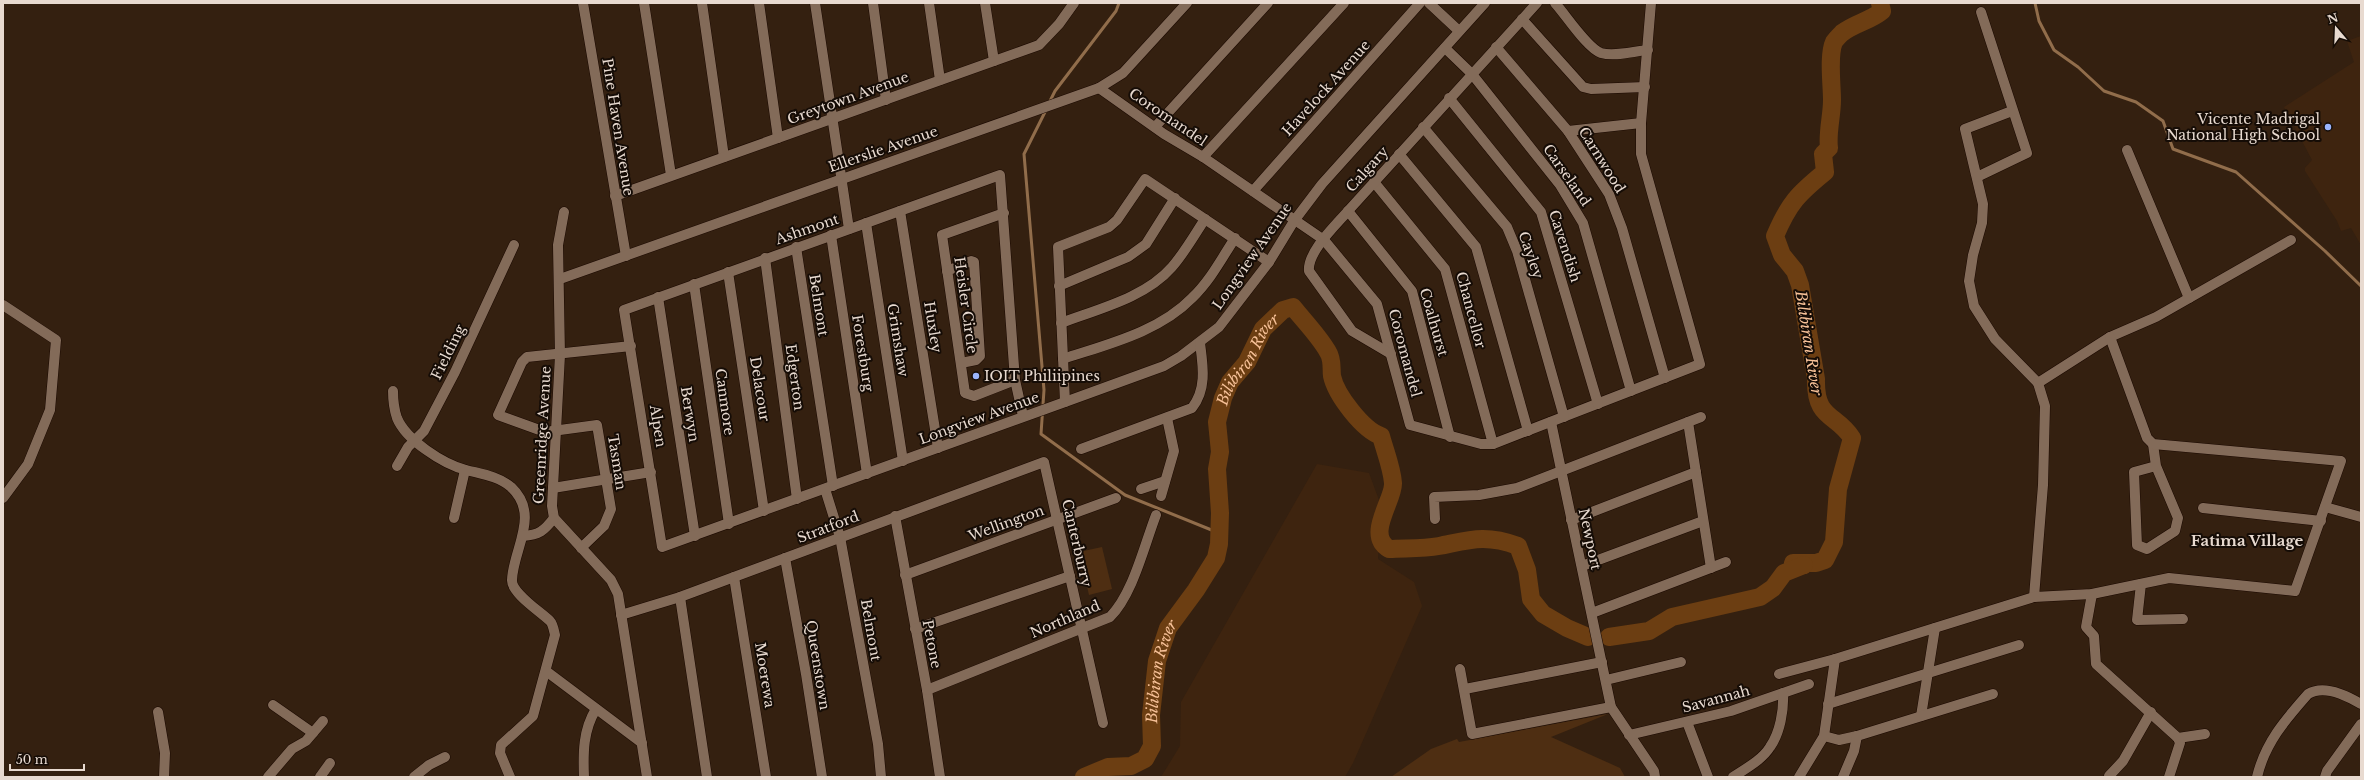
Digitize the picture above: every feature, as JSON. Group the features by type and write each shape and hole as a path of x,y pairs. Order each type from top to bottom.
{"street":[{"name":"Pine Haven Avenue","path":"583,3 626,256"},
{"path":"644,3 671,176"},
{"path":"702,3 724,157"},
{"path":"758,3 778,138"},
{"path":"815,3 849,229"},
{"path":"872,3 886,100"},
{"path":"929,3 940,80"},
{"path":"985,3 994,61"},
{"name":"Greytown Avenue","path":"615,196 1039,44 1059,24 1074,3"},
{"name":"Ellerslie Avenue","path":"560,279 841,178 1099,88 1123,73 1187,3"},
{"path":"1155,127 1268,3"},
{"path":"1203,157 1344,3"},
{"name":"Havelock Avenue","path":"1253,191 1420,3"},
{"path":"1429,3 1459,31"},
{"name":"Longview Avenue","path":"662,547 1164,366 1200,343 1219,327 1268,262 1294,220 1322,184 1485,3"},
{"name":"Calgary","path":"1391,354 1352,332 1309,271 1308,263 1348,210 1537,3"},
{"path":"1555,3 1592,47 1601,52 1610,54 1648,50"},
{"path":"1568,131 1641,123 1651,3"},
{"path":"1977,177 2027,153 2012,111 1981,12"},
{"path":"1522,19 1583,87 1591,89 1645,87"},
{"name":"Carnwood","path":"1496,47 1568,131 1609,194 1622,228 1665,378"},
{"name":"Carseland","path":"1445,48 1472,74 1560,185 1583,223 1631,391"},
{"name":"Coromandel","path":"1099,88 1324,240 1377,304 1410,426 1481,444 1493,444 1700,364 1641,154 1641,123"},
{"name":"Cavendish","path":"1449,98 1541,212 1598,404"},
{"path":"2012,111 1965,130 1983,204 1982,222 1969,281 1974,306 1995,339 2038,383 2045,406 2043,485 2034,598"},
{"name":"Cayley","path":"1423,128 1507,227 1517,251 1564,417"},
{"path":"2127,150 2189,298"},
{"path":"1399,154 1476,248 1528,431"},
{"name":"Ashmont","path":"624,310 765,258 1000,175 1004,213"},
{"path":"1065,402 1058,247 1109,227 1117,220 1145,178 1235,238 1268,262"},
{"name":"Chancellor","path":"1374,182 1445,269 1493,444"},
{"path":"1059,286 1128,258 1146,244 1175,198"},
{"name":"Coalhurst","path":"1348,210 1412,291 1450,437"},
{"name":"Huxley","path":"900,211 938,448"},
{"name":"Greenridge Avenue","path":"564,212 558,245 560,279 560,355 552,506 554,518 611,580 618,594 647,777"},
{"path":"1004,213 1015,380 1023,416"},
{"name":"Heisler Circle","path":"1004,213 942,235 965,393 974,396 1015,380"},
{"path":"1061,323 1127,298 1147,288 1172,267 1205,219"},
{"name":"Grimshaw","path":"866,223 903,461"},
{"name":"Forestburg","path":"831,235 867,474"},
{"path":"1063,360 1162,323 1193,298 1212,274 1235,238"},
{"path":"2038,383 2110,337 2156,317 2291,240"},
{"name":"Fielding","path":"397,466 408,447 424,430 455,372 514,245"},
{"name":"Belmont","path":"796,247 829,488 840,537 878,744 881,777"},
{"name":"Edgerton","path":"765,258 797,499"},
{"path":"947,271 971,261 974,262 980,356 976,360 961,363"},
{"name":"Delacour","path":"728,272 764,511"},
{"name":"Canmore","path":"694,284 729,524"},
{"name":"Berwyn","path":"658,297 695,536"},
{"path":"3,305 56,340 50,410 28,464 3,498"},
{"name":"Alpen","path":"624,310 631,346 662,547"},
{"path":"2110,337 2148,438 2153,444 2156,466 2178,518 2175,531 2147,549 2137,545 2134,472 2156,466"},
{"path":"1081,449 1192,408 1196,403 1204,378 1200,343"},
{"name":"Tasman","path":"581,548 604,526 611,509 597,425 545,432 498,415 522,362 527,358 631,346"},
{"path":"393,391 393,405 398,419 405,430 415,440 440,460 465,470 486,474 511,488 523,509 525,524 511,581 515,590 551,622 556,635 533,716 501,745 501,758 510,777"},
{"path":"1434,520 1434,497 1479,495 1517,488 1562,472 1701,417"},
{"path":"1161,496 1174,450 1167,418"},
{"name":"Newport","path":"1551,422 1611,707"},
{"path":"1688,422 1711,568"},
{"path":"1779,674 1835,660 2034,598 2092,594 2169,578 2295,591 2341,461 2153,444"},
{"name":"Stratford","path":"621,615 680,597 1044,462"},
{"name":"Canterburry","path":"1044,462 1103,723"},
{"path":"454,518 465,470"},
{"path":"553,488 651,472"},
{"path":"1572,520 1696,472"},
{"path":"1141,489 1165,481"},
{"name":"Wellington","path":"905,575 1116,498"},
{"path":"2325,507 2361,517"},
{"path":"2203,508 2320,521"},
{"name":"Northland","path":"927,690 1110,617 1118,609 1127,591 1156,515"},
{"name":"Petone","path":"895,516 927,690 940,777"},
{"path":"523,536 536,535 543,532 554,518"},
{"path":"1582,566 1703,521"},
{"name":"Queenstown","path":"785,558 806,674 822,777"},
{"path":"1592,613 1726,562"},
{"path":"916,629 1070,576"},
{"name":"Moerewa","path":"734,577 766,777"},
{"path":"2141,584 2137,620 2183,619"},
{"path":"2092,594 2086,627 2094,636 2096,664 2151,712 2178,738 2180,743 2169,777"},
{"path":"680,597 707,777"},
{"path":"1921,716 1935,628"},
{"path":"1828,704 2019,645"},
{"path":"1799,777 1824,736 1835,660"},
{"path":"1465,689 1602,662"},
{"path":"1606,680 1681,662"},
{"path":"1460,669 1465,689 1472,734 1611,707 1654,770 1655,777"},
{"path":"546,671 642,743"},
{"name":"Savannah","path":"1629,735 1731,711 1809,684"},
{"path":"2257,777 2261,759 2277,730 2308,694 2314,691 2343,693 2361,704"},
{"path":"1733,777 1753,764 1770,747 1782,717 1783,693"},
{"path":"1824,736 1839,740 1857,736 1993,694"},
{"path":"273,704 313,733"},
{"path":"584,777 583,751 590,718 596,708"},
{"path":"158,712 165,753 164,777"},
{"path":"2109,776 2123,761 2151,712"},
{"path":"271,776 292,749 313,733 323,721"},
{"path":"1687,722 1708,777"},
{"path":"2325,777 2327,771 2361,724"},
{"path":"2178,738 2206,734"},
{"path":"1843,777 1854,751 1857,736"},
{"path":"414,777 429,765 445,757"},
{"path":"320,777 330,763"}],"shaded area":[{"name":"Vicente Madrigal National High School","path":"2361,36 2361,245 2351,228 2341,231 2337,221 2305,171 2305,168 2312,160 2284,107 2354,62 2347,41"},
{"path":"1317,464 1369,473 1380,503 1378,559 1414,582 1422,606 1353,763 1345,777 1161,777 1180,746 1181,702"},
{"path":"1102,547 1112,589 1089,595 1079,552"},
{"path":"1608,714 1551,737 1620,768 1625,777 1391,777 1431,749 1457,739 1459,742"}],"waterway":[{"path":"1049,103 1055,91 1116,11 1119,3"},
{"name":"Bilibiran River","path":"1804,565 1793,563 1816,563 1825,560 1834,542 1838,489 1852,438 1846,430 1823,409 1819,402 1800,285 1795,271 1782,255 1775,236 1785,215 1795,200 1825,172 1823,154 1829,148 1832,100 1831,54 1834,42 1842,33 1882,11 1880,3"},
{"path":"2035,3 2039,21 2054,50 2078,67 2104,91 2136,102 2163,121 2173,149 2236,172 2325,251 2361,286"},
{"path":"1046,110 1024,154 1044,390 1041,434 1125,495 1219,533"},
{"name":"Bilibiran River","path":"1084,777 1108,767 1131,766 1145,759 1152,746 1151,715 1157,661 1168,628 1196,590 1216,558 1219,544 1220,513 1217,469 1220,452 1217,422 1223,398 1230,382 1247,362 1263,329 1283,310 1293,307 1316,334 1328,352 1331,358 1332,376 1335,384 1351,411 1366,427 1381,436 1390,465 1393,483 1380,526 1382,543 1389,549 1433,547 1469,540 1487,539 1506,542 1518,546 1527,570 1531,599 1543,614 1567,628 1588,637"},
{"name":"Bilibiran River","path":"1609,637 1649,631 1672,617 1760,597 1773,588 1784,573 1804,565"}],"place":[{"name":"Vicente Madrigal National High School","path":"2328,127"},
{"name":"IOIT Philiipines","path":"976,376"}],"district":[{"name":"Fatima Village","path":"2247,540"}]}
